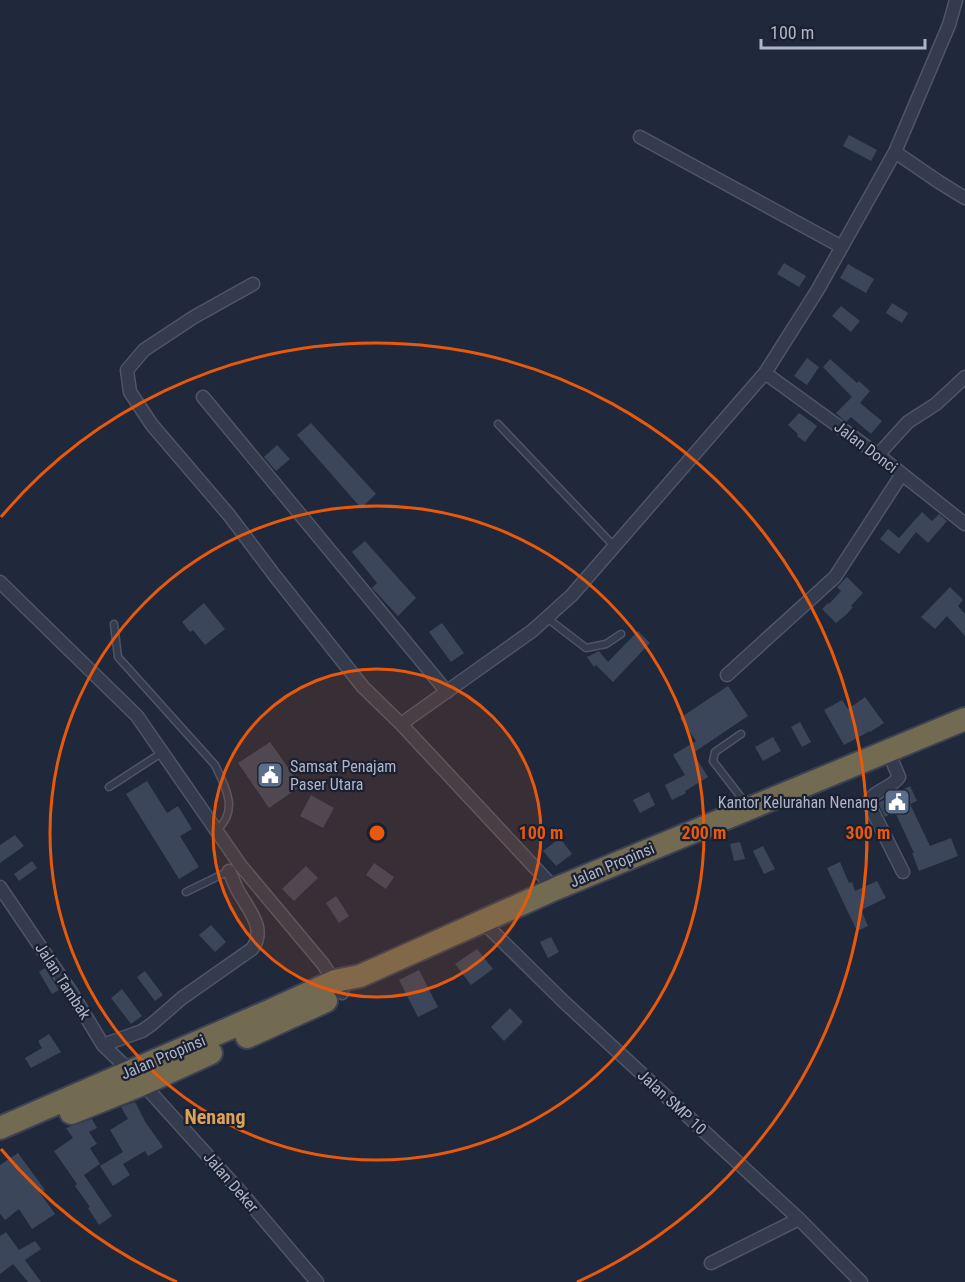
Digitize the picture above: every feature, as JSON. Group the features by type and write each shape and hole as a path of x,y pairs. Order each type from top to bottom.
{"highway":[{"name":"Jalan Propinsi","path":"1,1130 137,1078 415,950 555,889 965,719"}],"street":[{"path":"401,724 532,631 572,595 765,373 817,291 895,152 949,25 956,0"},
{"path":"640,137 842,246"},
{"path":"895,152 965,198"},
{"path":"253,284 194,317 144,350 127,370 130,392 152,424 229,515 363,687 401,724 555,889"},
{"name":"Jalan Donci","path":"765,373 878,455 965,524"},
{"path":"878,455 908,422 936,404 965,377"},
{"path":"203,397 447,692"},
{"path":"727,675 835,577 902,474"},
{"path":"0,582 137,716 217,831 235,868 323,964 338,987"},
{"path":"888,751 899,777 872,796 868,802 903,872"},
{"path":"103,1045 142,1031 182,998 252,949 257,943 258,933 252,913 237,890 235,868"},
{"name":"Jalan Tambak","path":"0,887 71,992 103,1045 137,1078"},
{"name":"Jalan SMP 10","path":"483,922 564,1002 799,1220 861,1282"},
{"name":"Jalan Deker","path":"137,1078 238,1189 317,1282"},
{"path":"711,1263 799,1220"}],"lane":[{"path":"498,424 615,547"},
{"path":"547,618 586,648 606,644 621,634"},
{"path":"114,624 118,657 215,765 230,804 228,816 217,831"},
{"path":"741,734 715,752 712,760 749,808"},
{"path":"109,787 163,752"},
{"path":"186,892 235,868"}],"building":[{"path":"849,135 877,150 871,161 843,146"},
{"path":"784,263 806,276 799,287 777,274"},
{"path":"848,264 874,279 866,293 840,278"},
{"path":"892,303 908,313 902,323 886,313"},
{"path":"841,306 860,321 851,332 832,316"},
{"path":"807,358 819,367 807,385 794,376"},
{"path":"830,359 857,383 859,381 870,391 860,403 882,421 871,434 851,417 846,422 836,413 852,397 823,367"},
{"path":"799,413 817,426 805,442 788,425"},
{"path":"311,423 376,494 361,508 297,435"},
{"path":"277,445 290,459 276,471 264,457"},
{"path":"922,512 932,521 939,514 947,521 928,543 916,532 899,554 880,539 888,529 899,538"},
{"path":"365,541 416,598 398,616 372,588 377,583 352,552"},
{"path":"847,577 863,593 847,614 836,623 822,609 841,591 837,587"},
{"path":"950,587 963,600 958,606 965,614 965,636 947,616 935,629 921,617"},
{"path":"204,603 225,629 205,645 193,630 190,632 182,622"},
{"path":"442,623 464,653 451,662 429,632"},
{"path":"638,631 650,643 613,682 596,665 594,667 587,657 599,651 608,662"},
{"path":"728,686 748,716 693,753 708,777 672,800 665,785 685,775 673,755 696,741 680,718"},
{"path":"865,697 884,723 844,745 824,710 842,700 848,709"},
{"path":"800,722 811,742 802,747 791,727"},
{"path":"773,737 781,751 763,761 755,747"},
{"name":"Samsat Penajam Paser Utara","path":"270,742 301,786 269,808 238,763"},
{"path":"147,781 167,813 178,806 192,829 180,836 199,867 179,879 126,794"},
{"path":"910,786 917,801 910,804 930,846 951,838 958,856 919,871 912,853 914,853 895,812 885,817 878,803"},
{"path":"649,792 655,805 640,813 633,800"},
{"path":"311,795 334,808 323,828 300,816"},
{"path":"15,835 24,846 0,863 0,845"},
{"path":"560,838 572,854 556,866 543,851"},
{"path":"740,842 745,859 734,861 730,844"},
{"path":"763,846 775,869 764,874 753,851"},
{"path":"32,861 37,868 19,881 14,874"},
{"path":"840,862 855,891 877,881 886,898 861,910 868,926 857,931 827,868"},
{"path":"374,863 394,877 386,889 366,875"},
{"path":"306,866 318,878 294,901 282,889"},
{"path":"336,896 349,916 339,923 326,903"},
{"path":"211,925 226,942 215,952 199,935"},
{"path":"551,937 559,952 548,958 540,942"},
{"path":"477,949 493,969 471,985 455,964"},
{"path":"45,968 59,990 52,994 39,972"},
{"path":"419,970 438,1007 418,1017 399,980"},
{"path":"145,971 163,995 155,1001 137,977"},
{"path":"122,989 142,1016 131,1024 111,998"},
{"path":"510,1008 523,1022 504,1041 491,1027"},
{"path":"49,1034 61,1052 31,1068 25,1058 42,1048 38,1041"},
{"path":"135,1102 163,1147 148,1156 145,1151 123,1164 130,1175 113,1186 100,1166 123,1152 110,1130 128,1119 121,1107"},
{"path":"92,1119 97,1128 89,1132 97,1144 90,1148 100,1164 84,1175 112,1216 99,1225 75,1186 77,1184 54,1151 73,1138 66,1128"},
{"path":"18,1153 45,1190 40,1193 55,1214 32,1229 19,1209 5,1220 0,1214 0,1165"},
{"path":"6,1232 19,1250 35,1241 41,1249 25,1260 41,1282 28,1282 13,1264 0,1274 0,1236"}],"place":[{"name":"Samsat Penajam Paser Utara","path":"270,775"},
{"name":"Kantor Kelurahan Nenang","path":"897,802"}],"district":[{"name":"Nenang","path":"215,1117"}]}
